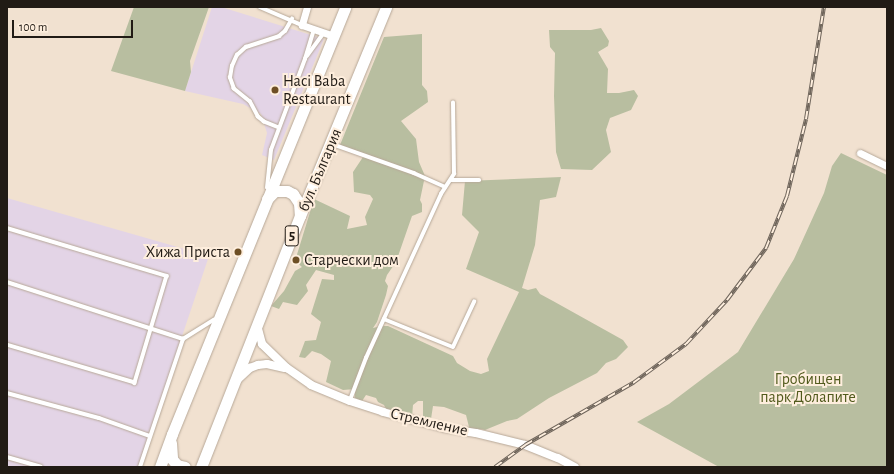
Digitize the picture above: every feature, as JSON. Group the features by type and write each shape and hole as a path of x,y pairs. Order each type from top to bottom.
{"highway":[{"path":"160,466 266,200 329,34 345,7"},
{"name":"бул. България","path":"201,467 256,325 386,7"},
{"path":"266,200 275,191 287,191 296,198 299,203 300,216"},
{"path":"172,434 172,459 177,465 186,467 194,465 208,450"}],"street":[{"path":"307,7 302,25 329,34"},
{"path":"860,153 887,166"},
{"name":"Стремление","path":"256,325 262,344 287,368 311,385 350,402 444,428 476,433 525,445 558,458 575,467"},
{"path":"234,384 250,368 258,365 267,364 287,368"}],"lane":[{"path":"260,7 292,19 302,25"},
{"path":"279,128 264,122 258,117 250,102 234,89 230,78 232,66 237,54 246,47 280,36 292,19"},
{"path":"266,200 271,150 305,59 314,29"},
{"path":"305,59 329,34"},
{"path":"350,402 366,358 445,187 454,174 453,103"},
{"path":"331,144 414,173 445,187"},
{"path":"451,180 479,180"},
{"path":"7,228 167,276 135,383 7,345"},
{"path":"7,282 183,339"},
{"path":"384,319 453,347 474,302"},
{"path":"140,467 183,339 219,317"},
{"path":"7,393 100,418 150,436"},
{"path":"7,457 41,467"}],"shaded area":[{"path":"212,7 221,7 324,39 274,160 262,155 267,133 261,114 243,104 185,91"},
{"path":"7,198 209,256 138,467 7,467"}],"green space":[{"path":"134,7 209,7 190,61 191,72 185,91 111,71"},
{"path":"601,28 609,41 608,46 598,52 608,69 607,93 619,93 634,90 638,96 631,110 610,118 606,130 611,152 592,170 561,169 556,152 554,96 555,53 550,47 549,30 591,30"},
{"path":"422,34 422,85 427,91 428,102 401,121 416,139 419,162 425,176 420,200 422,204 422,212 412,216 396,262 387,275 385,281 388,286 386,295 377,322 373,328 388,326 453,356 457,363 470,371 481,374 489,371 487,359 519,292 466,269 479,232 462,215 465,181 561,177 556,197 540,200 535,245 522,288 528,290 536,288 540,294 623,340 628,347 616,359 606,363 597,373 549,398 517,419 507,421 485,430 480,429 476,433 470,431 466,415 444,407 433,406 431,419 423,418 423,401 418,401 413,405 412,417 387,411 384,405 378,402 376,398 366,395 362,401 355,398 355,389 343,390 326,382 331,361 321,354 312,351 305,358 299,357 305,341 316,340 321,322 311,314 322,279 334,280 334,275 316,270 306,285 308,291 297,305 283,302 279,309 271,306 284,291 295,271 302,267 295,261 314,199 350,216 347,229 367,225 365,217 373,199 370,195 354,192 353,172 365,154 340,145 384,37"},
{"name":"Гробищен парк Долапите","path":"841,153 887,175 887,467 719,467 637,422 669,404 738,352 794,259 824,193 832,166"}],"railway":[{"path":"495,467 525,445 633,383 686,344 727,300 766,248 787,196 806,119 824,7"}],"place":[{"name":"Haci Baba Restaurant","path":"275,90"},
{"name":"Хижа Приста","path":"238,252"},
{"name":"Старчески дом","path":"296,260"}]}
